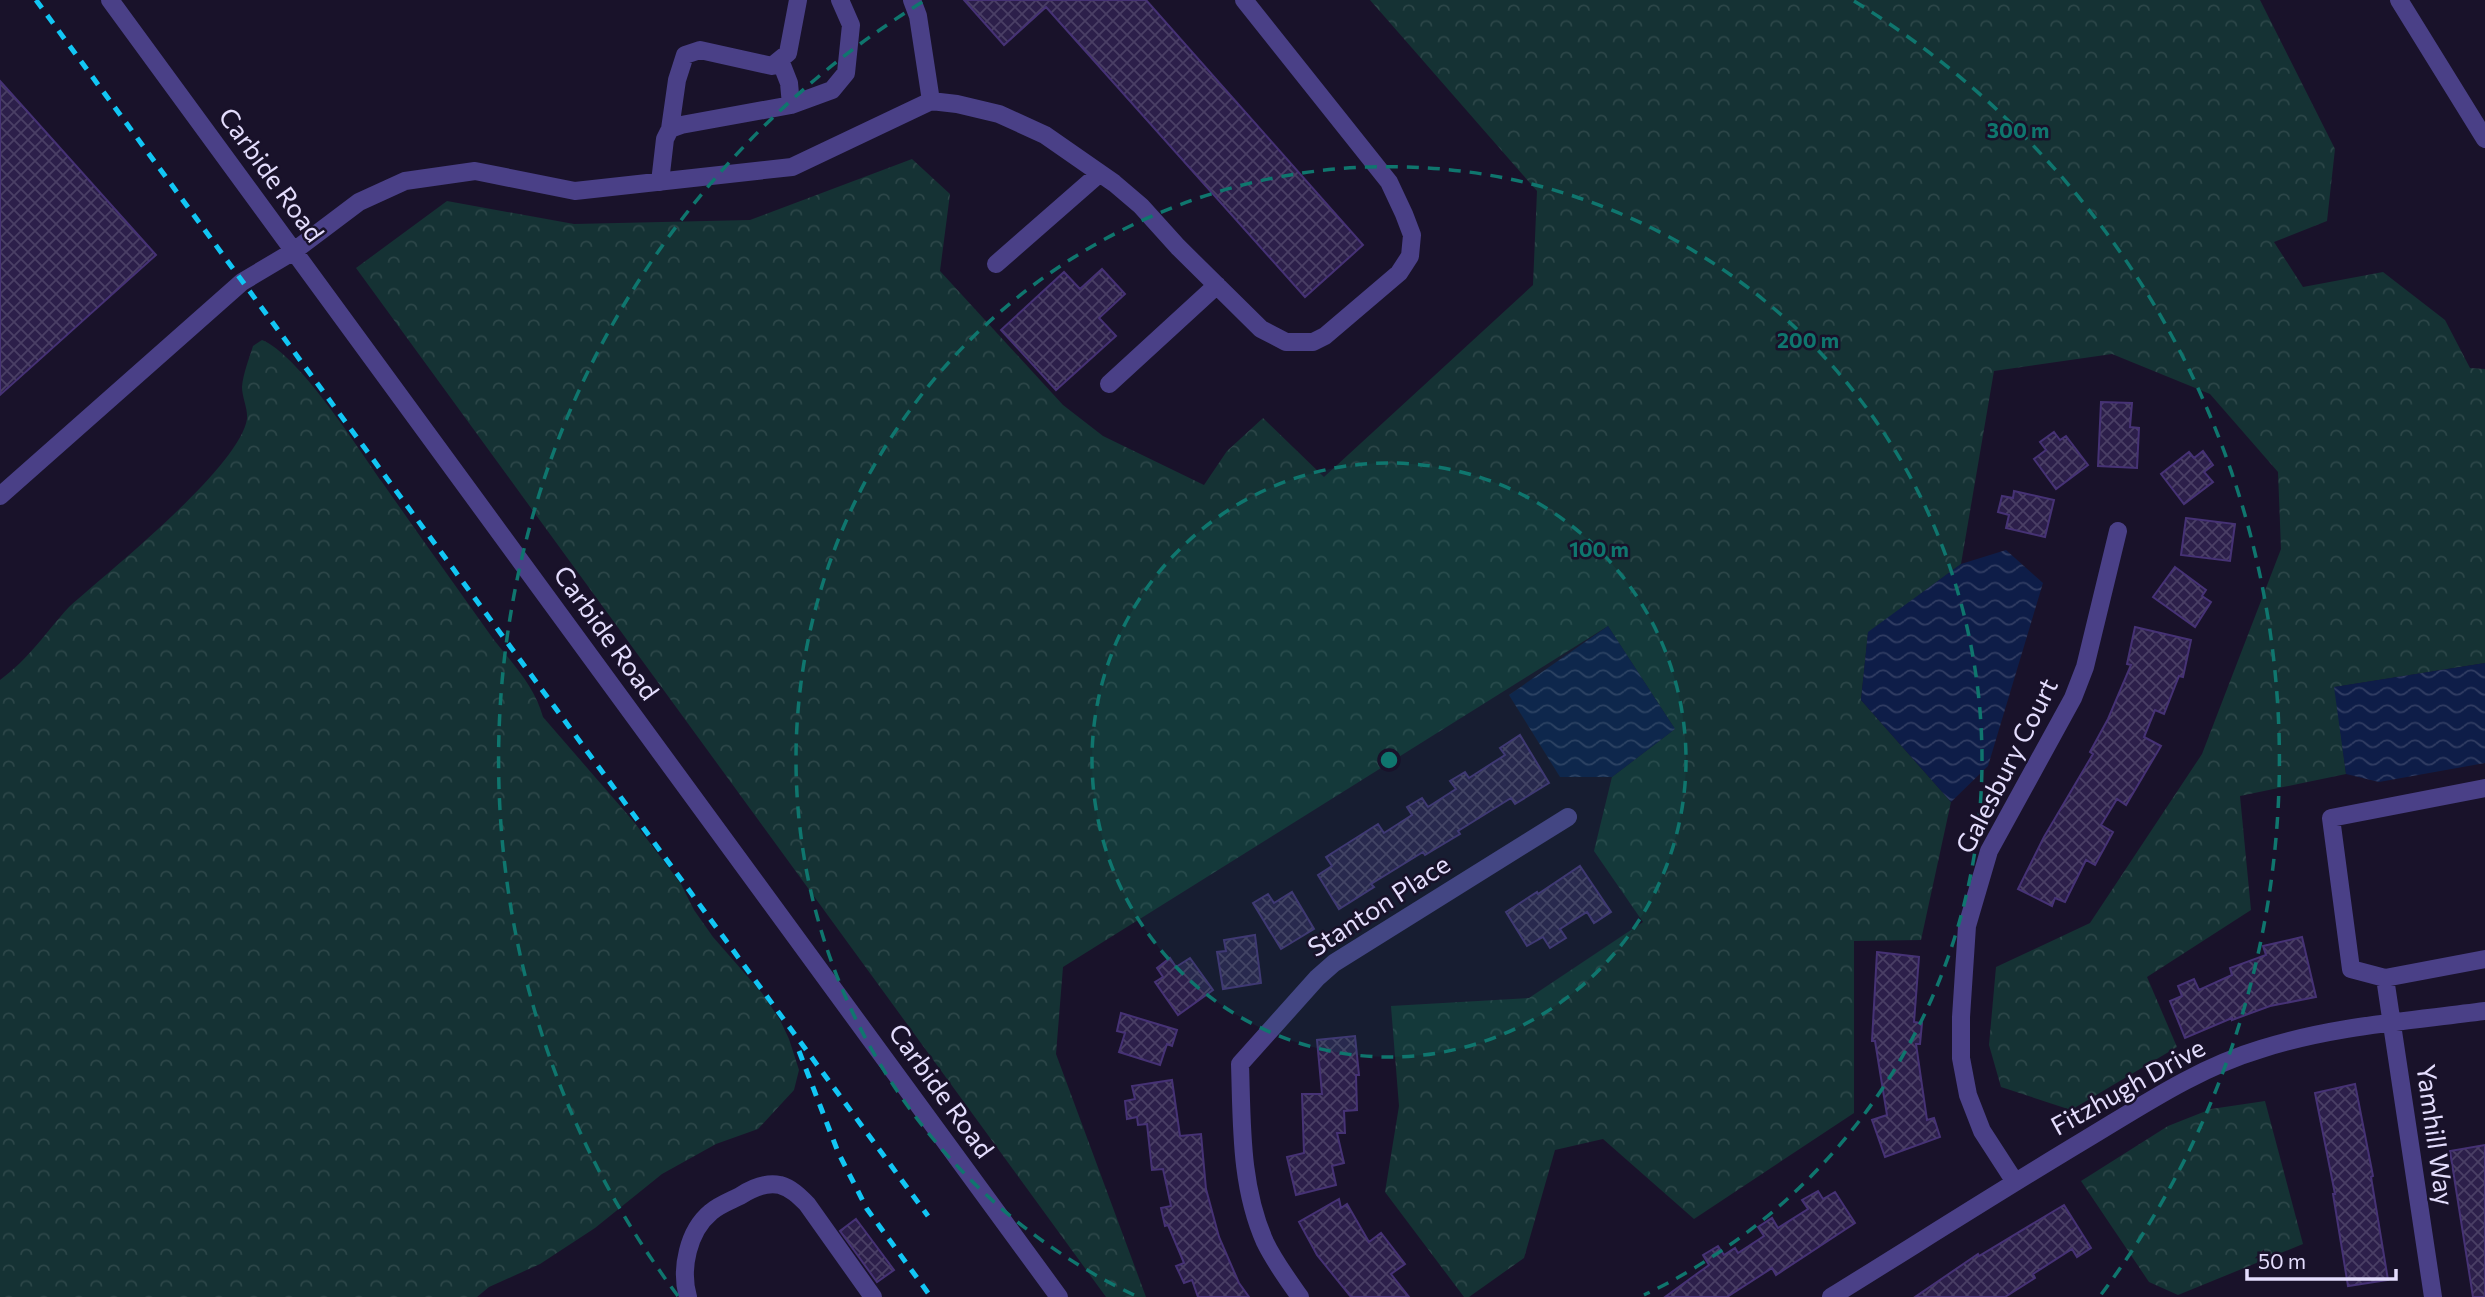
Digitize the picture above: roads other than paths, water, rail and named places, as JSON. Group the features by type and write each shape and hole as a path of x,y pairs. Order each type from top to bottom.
{"street":[{"name":"Carbide Road","path":"110,0 1059,1297"},
{"path":"660,182 665,139 670,129 677,80 685,55 700,50 772,66 788,53 798,0"},
{"path":"670,129 791,105 832,90 846,73 851,25 840,0"},
{"path":"912,0 918,16 931,101"},
{"path":"0,496 242,282 293,251 359,202 405,181 475,172 575,191 792,167 931,101 999,114 1045,135 1100,173 1141,206 1261,329 1286,342 1313,342 1325,336 1399,273 1410,256 1412,235 1389,182 1244,0"},
{"path":"2399,0 2485,139"},
{"path":"780,60 789,83 791,105"},
{"path":"996,264 1100,173"},
{"path":"1109,384 1217,285"},
{"name":"Galesbury Court","path":"2015,1182 1983,1131 1968,1095 1961,1045 1966,926 1989,851 2073,698 2081,678 2095,631 2118,531"},
{"path":"2485,788 2331,818 2351,969 2385,978 2485,958"},
{"name":"Stanton Place","path":"1300,1297 1265,1242 1252,1205 1244,1163 1240,1064 1317,978 1334,963 1568,817"},
{"name":"Yamhill Way","path":"2385,978 2433,1297"},
{"name":"Fitzhugh Drive","path":"1842,1294 2015,1182 2155,1097 2206,1070 2259,1049 2316,1034 2485,1012"},
{"path":"688,1297 685,1265 696,1229 711,1212 757,1185 779,1185 793,1191 807,1204 873,1297"}],"water":[{"path":"2006,550 2043,583 1988,766 1951,802 1861,700 1868,632 1961,564"},
{"path":"1608,626 1675,729 1612,777 1560,777 1509,695"},
{"path":"2485,663 2485,763 2379,782 2346,774 2334,687"}],"railway":[{"path":"36,0 928,1216"},
{"path":"799,1051 838,1152 867,1209 931,1297"}]}
